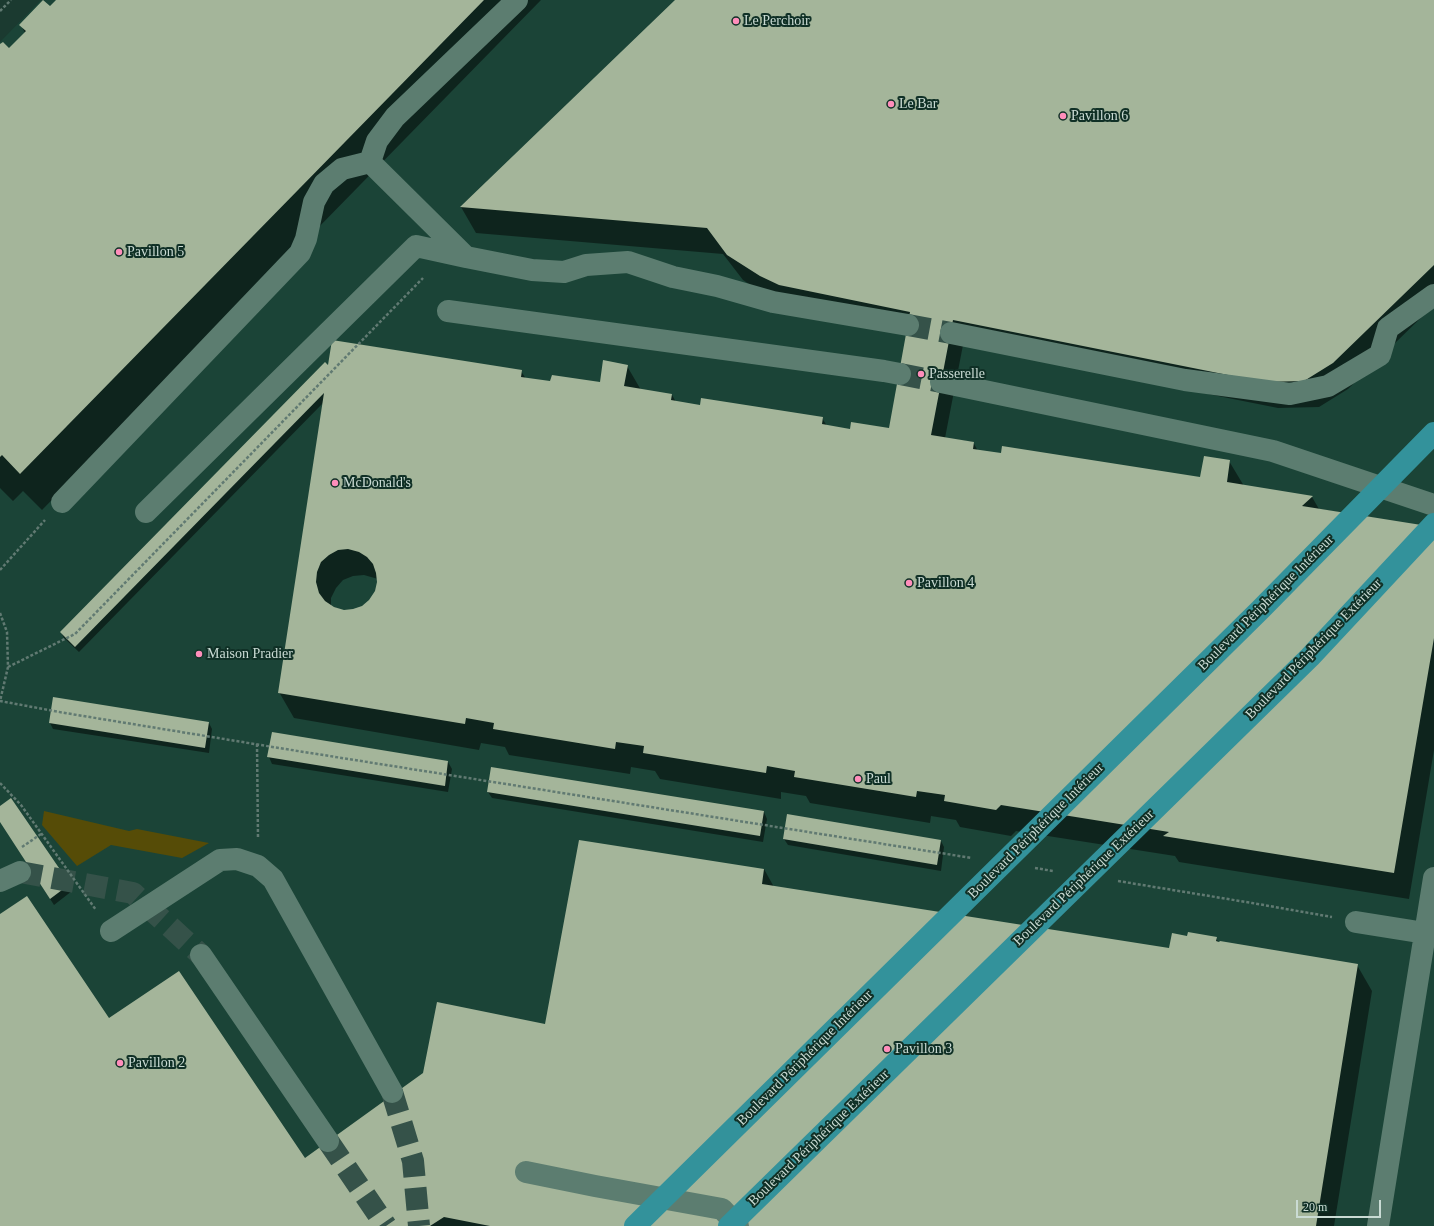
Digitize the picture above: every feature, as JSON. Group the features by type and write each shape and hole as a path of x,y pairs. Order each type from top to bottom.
{"highway":[{"name":"Boulevard Périphérique Intérieur","path":"635,1226 1260,610 1434,434"},
{"name":"Boulevard Périphérique Extérieur","path":"729,1226 1310,657 1434,524"}],"street":[{"path":"370,162 377,141 395,117 517,0"},
{"path":"370,162 457,255"},
{"path":"62,502 300,253 306,239 314,202 324,184 342,169 370,162"},
{"path":"146,512 416,246 532,270 564,272 586,265 628,262 673,277 717,286 773,302 908,325"},
{"path":"951,333 1185,380 1290,394 1328,386 1380,355 1388,328 1434,295"},
{"path":"448,311 868,368 900,374"},
{"path":"941,382 1273,451 1434,505"},
{"path":"111,931 220,860 237,859 258,866 273,879 392,1092"},
{"path":"0,881 20,872"},
{"path":"1378,1226 1434,878"},
{"path":"1356,922 1425,933"},
{"path":"201,955 328,1141"},
{"path":"526,1172 722,1209 738,1226"}],"path":[{"path":"0,11 11,0"},
{"path":"8,667 75,634 457,255"},
{"path":"0,570 62,502"},
{"path":"0,613 7,632 8,667 0,701 65,713 797,830"},
{"path":"257,744 258,866"},
{"path":"0,783 21,805 40,834 111,931"},
{"path":"16,851 40,834"},
{"path":"1252,903 1356,922"}],"shaded area":[{"path":"41,0 1434,0 1434,1226 0,1226 0,42"},
{"path":"44,811 129,831 137,829 209,843 182,858 111,845 77,866 42,825"}],"building":[{"name":"Pavillon 5","path":"43,0 50,6 56,0 484,0 20,474 2,455 0,457 0,44 3,42 9,48 26,31 19,25"},
{"path":"675,0 1434,0 1434,265 1333,363 1304,381 1263,382 953,320 931,435 974,442 973,449 1001,453 1002,446 1200,477 1204,456 1230,460 1227,482 1313,496 1302,506 1434,527 1434,638 1394,873 1163,836 1169,832 1001,805 996,810 944,801 945,795 917,791 916,797 794,777 795,771 767,766 766,773 643,753 644,746 616,742 615,749 493,729 494,723 466,718 465,724 278,693 324,393 75,647 60,632 325,362 328,365 332,340 522,370 521,377 550,381 552,375 600,382 603,360 628,365 624,386 672,394 671,400 700,405 701,398 823,417 822,424 850,429 851,422 889,428 910,312 779,285 760,276 727,255 707,228 460,207","holes":["348,549 359,552 367,557 373,564 377,582 375,591 369,600 362,606 344,610 334,607 325,601 319,593 316,582 317,572 321,562 338,550"]},
{"path":"53,697 209,722 205,748 49,723"},
{"path":"272,732 448,761 445,786 267,757"},
{"path":"491,767 764,811 760,836 487,792"},
{"path":"11,798 70,884 50,899 0,822 0,806"},
{"path":"787,814 941,840 937,865 783,839"},
{"name":"Pavillon 3","path":"579,840 764,869 762,884 1169,948 1172,933 1187,936 1188,932 1217,937 1216,941 1219,942 1358,964 1316,1226 490,1226 444,1217 430,1226 0,1226 0,914 27,896 109,1018 179,971 305,1158 423,1073 437,1002 545,1024"}],"tunnel":[{"path":"908,325 951,333"},
{"path":"900,374 941,382"},
{"path":"20,872 133,893 201,955"},
{"path":"392,1092 413,1161 419,1226"},
{"path":"328,1141 386,1226"}],"place":[{"name":"Le Perchoir","path":"736,21"},
{"name":"Le Bar","path":"891,104"},
{"name":"Pavillon 6","path":"1063,116"},
{"name":"Pavillon 5","path":"119,252"},
{"name":"Passerelle","path":"921,374"},
{"name":"McDonald's","path":"335,483"},
{"name":"Pavillon 4","path":"909,583"},
{"name":"Maison Pradier","path":"199,654"},
{"name":"Paul","path":"858,779"},
{"name":"Pavillon 3","path":"887,1049"},
{"name":"Pavillon 2","path":"120,1063"}]}
